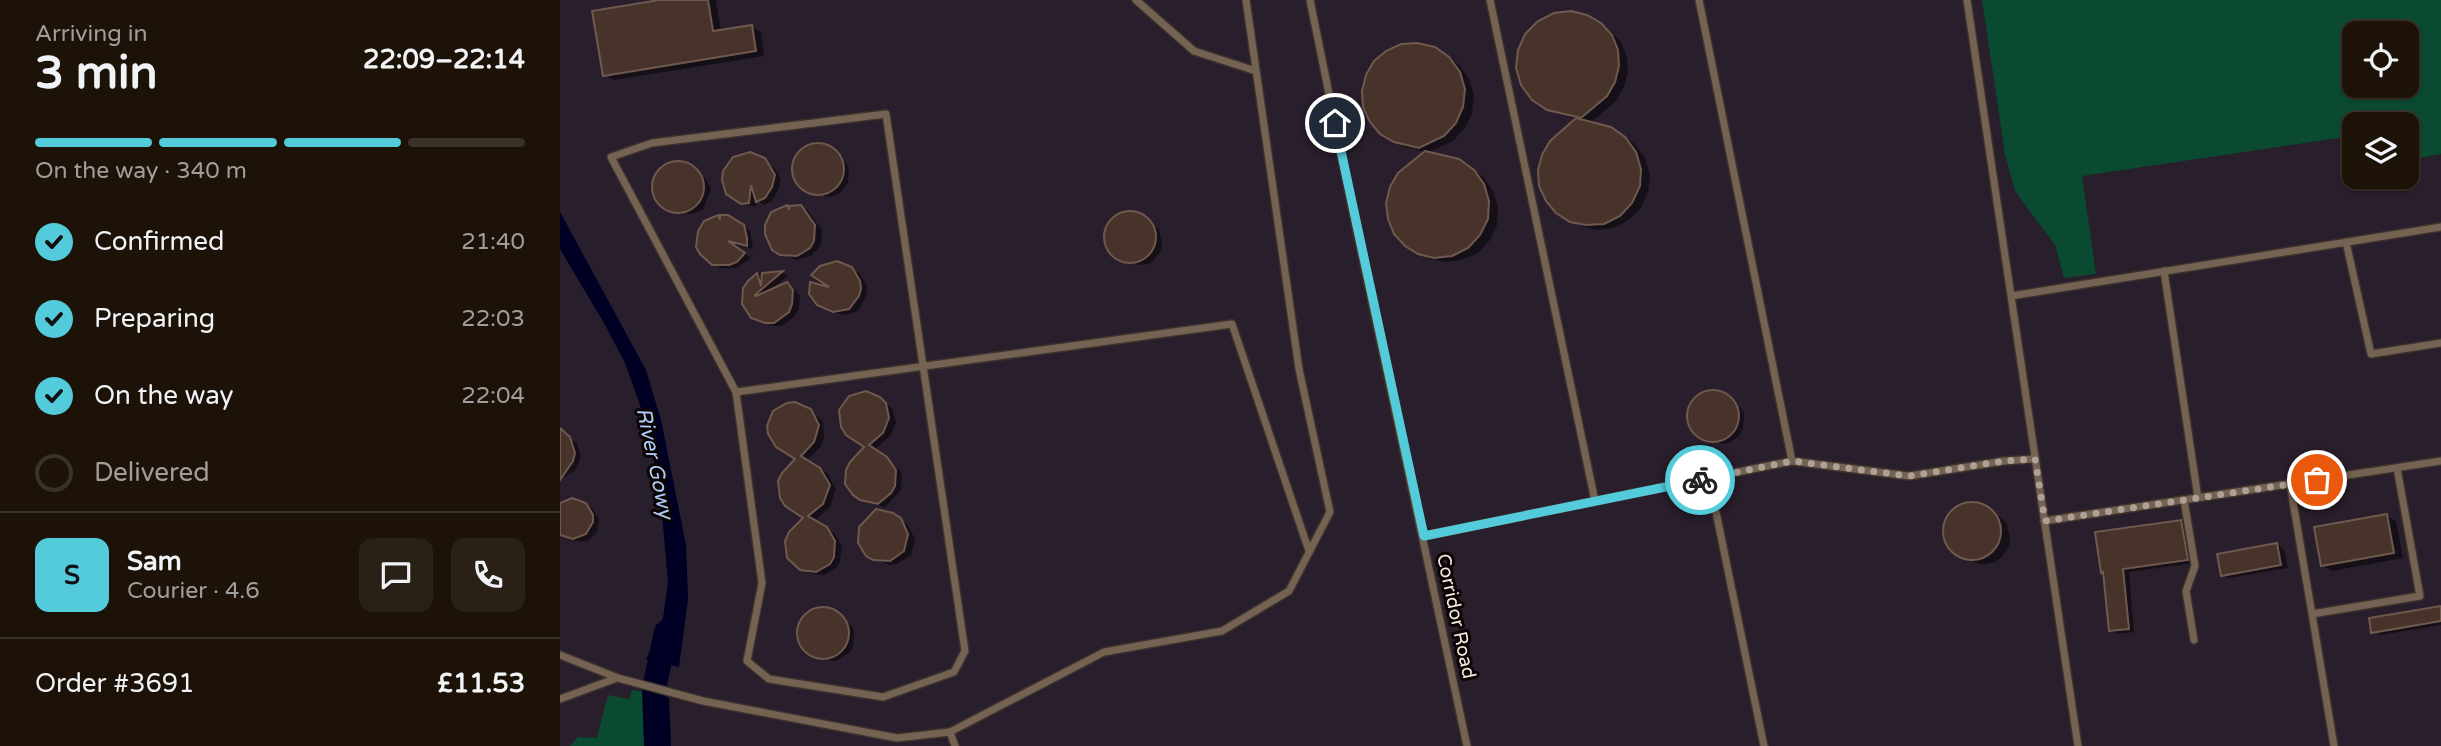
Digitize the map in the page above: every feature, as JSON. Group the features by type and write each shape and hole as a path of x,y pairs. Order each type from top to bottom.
{"lane":[{"path":"1136,0 1194,51 1256,71"},
{"path":"560,655 618,678 703,701 897,738 950,732 1104,652 1222,631 1289,591 1330,512 1299,369 1246,0"},
{"name":"Corridor Road","path":"1310,0 1467,746"},
{"path":"1490,0 1595,501"},
{"path":"1699,0 1792,461"},
{"path":"1967,0 2078,746"},
{"path":"886,114 965,651 954,672 883,697 769,679 747,661 762,583 736,392 611,157 652,143 886,114"},
{"path":"2011,296 2441,227"},
{"path":"2346,242 2371,354 2441,343"},
{"path":"2164,271 2198,498"},
{"path":"736,392 1232,324 1309,551"},
{"path":"1424,536 1792,461 1909,476 2004,461 2035,459"},
{"path":"2045,521 2441,461"},
{"path":"2312,614 2420,596 2397,468"},
{"path":"1709,478 1764,746"},
{"path":"2291,484 2334,746"},
{"path":"2184,500 2195,566 2186,591 2193,640"},
{"path":"560,699 618,678"},
{"path":"950,732 955,746"}],"shaded area":[{"path":"560,0 2441,0 2441,746 560,746"}],"green space":[{"path":"1982,0 2441,0 2441,154 2419,158 2419,112 2342,112 2342,137 2082,176 2096,274 2064,278 2055,245 2015,191 2005,154"},
{"path":"632,690 648,693 647,746 570,746 578,737 597,738 608,695 629,699"}],"water":[{"path":"560,212 646,370 661,420 686,545 688,599 679,667 646,659 663,618 668,582 659,480 640,405 625,363 560,249"},
{"path":"648,693 669,698 671,746 647,746"}],"building":[{"path":"659,0 708,0 713,31 752,25 756,51 603,76 592,11"},
{"path":"1571,11 1587,15 1601,23 1612,35 1618,50 1619,66 1615,82 1607,96 1581,118 1547,110 1532,100 1521,85 1516,68 1518,50 1525,34 1538,21 1554,13"},
{"path":"1417,43 1435,47 1449,57 1460,72 1465,89 1463,107 1456,123 1444,136 1419,148 1394,142 1380,134 1363,107 1362,91 1366,75 1374,61 1401,44"},
{"path":"1576,118 1611,127 1625,137 1636,152 1641,169 1640,186 1632,203 1620,216 1604,224 1570,222 1556,213 1539,186 1538,170 1542,155 1550,141"},
{"path":"818,143 828,145 836,151 842,159 842,179 836,187 828,193 818,195 808,193 800,187 794,179 792,169 794,159 800,151 808,145"},
{"path":"1425,151 1459,159 1474,170 1484,184 1489,201 1488,219 1480,235 1468,248 1452,256 1434,258 1418,254 1405,246 1394,234 1388,219 1386,203 1390,187 1398,173"},
{"path":"750,152 765,158 775,175 765,198 756,202 751,185 749,203 741,204 726,194 722,180 723,171 733,157"},
{"path":"678,161 688,163 696,169 702,177 702,197 696,205 688,211 678,213 668,211 660,205 654,197 652,187 654,177 660,169 668,163"},
{"path":"787,205 789,210 789,206 801,205 815,225 814,241 810,248 797,256 780,255 772,250 765,234 765,225 771,212"},
{"path":"1130,211 1140,213 1148,219 1154,227 1154,247 1148,255 1140,261 1130,263 1120,261 1112,255 1106,247 1104,237 1106,227 1112,219 1120,213"},
{"path":"718,215 720,220 720,215 728,215 744,225 747,238 747,246 728,241 745,253 737,262 729,265 712,265 696,247 698,231 704,221"},
{"path":"837,261 852,267 860,281 861,289 849,309 833,312 817,305 809,294 810,282 829,287 811,275 820,266"},
{"path":"783,271 755,295 787,282 793,290 789,312 774,323 751,318 742,304 743,288 757,273 761,286 762,273"},
{"path":"1713,390 1723,392 1731,398 1737,406 1737,426 1731,434 1723,440 1713,442 1703,440 1695,434 1689,426 1687,416 1689,406 1695,398 1703,392"},
{"path":"866,391 886,403 889,418 883,433 869,445 887,457 896,470 895,486 878,504 860,500 845,484 846,470 850,462 864,447 846,435 841,427 839,410 849,396"},
{"path":"795,402 811,409 819,425 814,442 801,456 820,468 830,485 823,504 808,516 827,527 835,541 834,557 830,564 816,572 800,570 787,558 785,541 789,532 803,518 785,506 780,498 778,481 795,459 776,447 768,434 767,426 773,411 787,403"},
{"path":"560,428 570,437 575,453 573,461 560,480"},
{"path":"572,498 586,503 593,515 593,522 586,534 573,539 560,535 560,503"},
{"path":"1972,502 1983,504 1996,515 2001,531 1999,542 1988,555 1972,560 1961,558 1948,547 1943,531 1945,520 1956,507"},
{"path":"876,509 901,518 908,534 904,551 890,561 873,560 866,556 858,543 859,527"},
{"path":"2387,514 2394,553 2321,566 2314,527"},
{"path":"2181,520 2188,560 2123,569 2129,629 2109,631 2103,572 2101,573 2095,532"},
{"path":"2277,543 2281,565 2221,576 2217,554"},
{"path":"2441,606 2441,621 2371,633 2369,618"},
{"path":"823,607 833,609 841,615 847,623 847,643 841,651 833,657 823,659 813,657 805,651 799,643 797,633 799,623 805,615 813,609"}],"waterway":[{"name":"River Gowy","path":"656,746 654,689 666,632"}],"way so far":[{"path":"1700,480 1792,461 1909,476 2004,461 2035,459 2045,521 2317,480"}],"route":[{"path":"1335,123 1424,536 1700,480"}]}
